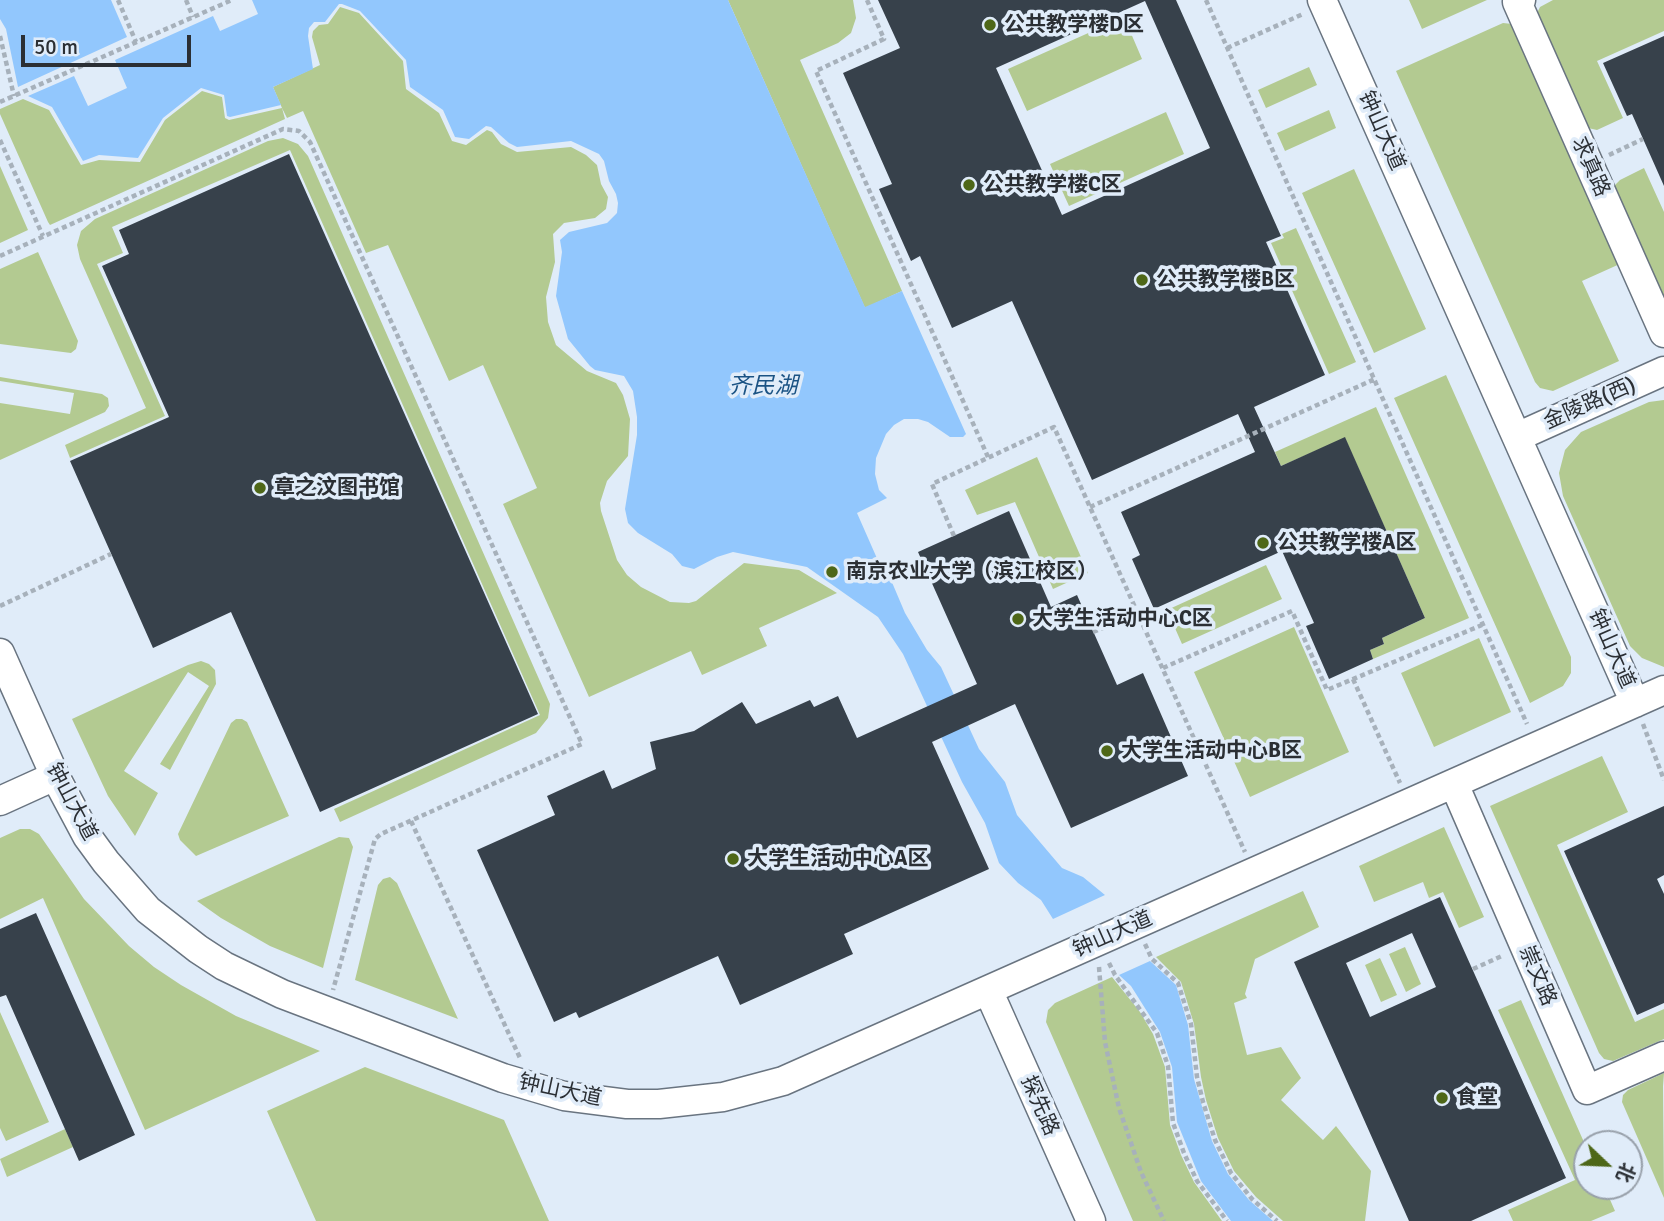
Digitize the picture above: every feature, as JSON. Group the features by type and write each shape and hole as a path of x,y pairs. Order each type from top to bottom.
{"lane":[{"name":"求真路","path":"1519,1 1664,332"},
{"name":"钟山大道","path":"0,653 76,818 106,862 148,910 198,950 234,971 328,1011 534,1088 585,1100 627,1104 691,1102 723,1097 783,1081 1635,703 1323,2"},
{"name":"金陵路(西)","path":"1517,437 1664,371"},
{"path":"1635,703 1664,690"},
{"path":"0,801 55,776"},
{"name":"崇文路","path":"1454,783 1587,1090 1664,1056"},
{"name":"探先路","path":"988,990 1090,1221"}],"path":[{"path":"118,0 136,42"},
{"path":"186,0 193,17"},
{"path":"0,102 232,0"},
{"path":"867,0 884,39 816,71 988,457"},
{"path":"1206,0 1537,747"},
{"path":"1227,48 1323,2"},
{"path":"0,36 14,96"},
{"path":"0,256 283,129 295,129 308,139 582,744 375,839 328,1011"},
{"path":"1589,164 1643,139"},
{"path":"0,140 43,236"},
{"path":"1090,507 1375,379"},
{"path":"954,536 932,484 1054,427 1255,872"},
{"path":"0,606 111,554"},
{"path":"1163,668 1292,611 1327,691 1482,625"},
{"path":"1093,632 1138,614"},
{"path":"1353,679 1409,804"},
{"path":"1635,703 1664,780"},
{"path":"411,821 534,1088"},
{"path":"1136,925 1152,958 1178,983 1191,1024 1197,1077 1215,1140 1231,1173 1252,1199 1278,1221"},
{"path":"1099,941 1101,1008 1111,1075 1129,1140 1164,1221"},
{"path":"1099,941 1115,975 1157,1033 1168,1066 1173,1122 1184,1153 1197,1181 1227,1221"},
{"path":"1473,970 1524,946"}],"green space":[{"path":"728,0 853,0 856,18 851,33 838,43 800,60 902,291 865,308"},
{"path":"1409,0 1487,0 1422,29"},
{"path":"1553,0 1664,0 1664,31 1597,61 1623,118 1597,130 1588,128 1536,15 1540,7"},
{"path":"340,7 359,13 403,61 406,89 439,113 452,141 466,145 487,130 492,132 501,144 517,152 571,147 586,155 597,165 601,184 608,197 606,209 595,218 564,223 553,234 555,262 546,297 548,322 556,345 587,371 616,383 623,395 630,419 628,456 607,481 600,503 617,560 627,575 641,587 670,602 696,601 744,563 799,570 837,593 759,628 767,646 702,675 691,651 589,697 503,504 537,488 483,365 449,381 388,245 366,253 303,111 287,118 273,87 320,65 312,37 313,31 319,25 328,24"},
{"path":"1124,17 1142,59 1027,111 1008,69"},
{"path":"1503,23 1512,24 1622,263 1582,281 1619,361 1553,391 1540,388 1535,382 1396,71"},
{"path":"1309,67 1317,85 1266,108 1258,90"},
{"path":"202,91 222,97 225,118 229,120 282,108 285,119 50,225 0,114 0,109 23,99 49,110 81,165 99,160 140,162 165,120"},
{"path":"1329,110 1336,128 1285,151 1277,133"},
{"path":"1166,112 1184,154 1069,206 1050,164"},
{"path":"283,138 298,144 308,156 550,704 548,718 536,733 340,822 334,809 540,715 290,150 112,227 123,253 97,264 165,416 70,458 65,445 146,408 80,259 77,245 81,231 95,219 268,141"},
{"path":"0,166 28,230 0,243"},
{"path":"1644,168 1664,212 1664,307 1614,192 1615,185 1620,180"},
{"path":"1354,169 1426,329 1374,353 1302,193"},
{"path":"1296,228 1356,362 1329,374 1271,243 1284,238 1282,234"},
{"path":"38,252 78,341 76,349 71,353 0,344 0,269"},
{"path":"1446,375 1571,657 1571,673 1563,686 1530,703 1394,398"},
{"path":"0,377 102,394 108,398 109,406 105,412 0,460 0,403 70,414 74,393 0,381"},
{"path":"1664,400 1664,667 1642,658 1630,646 1563,496 1559,473 1565,450 1581,432 1649,402"},
{"path":"1376,407 1469,618 1373,659 1370,650 1384,644 1382,638 1425,618 1345,438 1281,466 1275,452"},
{"path":"1037,457 1088,573 1053,589 1015,502 977,515 965,490"},
{"path":"1266,565 1282,599 1182,644 1167,610"},
{"path":"1294,627 1349,752 1250,797 1194,672"},
{"path":"1479,638 1511,712 1434,747 1401,673"},
{"path":"201,661 215,670 216,684 170,770 160,764 209,686 188,672 124,771 158,793 135,836 108,796 72,719"},
{"path":"236,719 247,722 289,816 196,856 180,840 178,834 231,723"},
{"path":"1602,756 1628,812 1557,845 1635,1022 1664,1009 1664,1039 1613,1061 1604,1059 1599,1053 1490,806"},
{"path":"1444,827 1484,917 1459,928 1443,892 1429,898 1423,882 1374,902 1359,866"},
{"path":"20,829 30,829 39,834 84,899 129,946 154,967 236,1016 320,1051 145,1130 43,898 0,919 0,838"},
{"path":"339,837 349,838 353,847 323,968 270,946 197,901"},
{"path":"390,877 397,883 458,1019 355,980 378,885 383,879"},
{"path":"1303,891 1319,927 1255,959 1245,994 1247,998 1234,1003 1247,1055 1281,1047 1301,1078 1281,1100 1323,1140 1336,1126 1371,1171 1365,1221 1283,1221 1256,1197 1234,1171 1218,1138 1206,1100 1194,1024 1181,982 1156,957"},
{"path":"1405,947 1421,984 1406,992 1389,954"},
{"path":"1380,958 1397,995 1381,1002 1365,965"},
{"path":"1112,977 1140,1012 1153,1034 1165,1067 1170,1125 1181,1155 1194,1182 1222,1221 1133,1221 1046,1022 1048,1010 1055,1003"},
{"path":"1521,1000 1579,1130 1573,1130 1573,1176 1498,1010"},
{"path":"0,1012 49,1122 6,1141 0,1128"},
{"path":"365,1067 504,1120 549,1221 316,1221 267,1111"},
{"path":"1664,1073 1664,1198 1643,1150 1643,1130 1634,1130 1622,1102 1623,1095"},
{"path":"65,1129 73,1147 7,1177 0,1159"},
{"path":"1573,1181 1573,1200 1610,1200 1615,1211 1591,1221 1513,1221 1508,1210"}],"water":[{"path":"0,0 111,0 127,37 18,87 6,29 0,19"},
{"name":"齐民湖","path":"252,0 728,0 865,307 902,291 966,434 963,437 950,437 928,422 918,419 904,419 894,425 886,434 876,458 875,474 879,490 887,498 857,513 883,572 891,580 905,613 927,650 941,667 979,749 1005,782 1017,815 1062,868 1083,877 1105,895 1053,919 1041,900 1018,883 999,863 985,823 962,782 903,654 878,617 807,567 733,552 694,569 682,566 672,554 638,533 628,523 625,509 637,435 633,391 624,376 595,370 590,366 568,339 556,296 562,252 560,240 569,232 607,223 617,213 616,194 599,154 571,141 517,147 486,126 469,139 455,137 443,110 410,87 406,60 360,11 342,4 339,4 325,22 314,22 309,28 313,69 273,87 281,105 230,117 227,116 224,95 201,88 163,118 138,158 99,155 83,161 52,107 28,96 74,76 88,106 127,88 115,60 213,16 220,31 258,14"},
{"path":"1150,961 1176,985 1188,1025 1194,1079 1212,1141 1228,1174 1249,1200 1273,1221 1231,1221 1201,1181 1177,1122 1172,1067 1160,1032 1131,986 1119,975"}],"building":[{"path":"878,0 1176,0 1281,236 1266,242 1325,375 1254,407 1281,466 1345,437 1425,618 1382,638 1384,644 1370,650 1373,659 1329,679 1306,626 1314,623 1282,551 1154,609 1132,559 1140,555 1121,512 1255,452 1238,414 1092,480 1012,301 952,328 920,256 911,261 879,189 892,184 843,73 900,48","holes":["1145,1 1210,148 1062,215 996,68"]},
{"path":"1664,36 1664,186 1632,114 1627,116 1603,63"},
{"name":"章之汶图书馆","path":"289,154 538,714 320,812 231,612 153,648 70,461 169,417 102,266 129,254 119,230"},
{"name":"大学生活动中心A区","path":"1009,511 1051,607 1077,595 1117,685 1143,673 1188,776 1071,828 1015,704 932,742 989,869 844,934 853,954 740,1005 718,956 579,1018 576,1012 554,1022 477,850 555,815 547,796 604,770 612,789 656,769 650,742 694,731 742,702 756,724 810,700 814,707 838,696 857,738 977,684 918,552"},
{"path":"1664,806 1664,875 1657,879 1664,894 1664,1003 1637,1015 1564,851"},
{"name":"食堂","path":"1440,897 1566,1178 1471,1221 1409,1221 1294,962","holes":["1412,933 1436,987 1370,1017 1346,963"]},
{"path":"36,913 135,1135 79,1161 6,995 0,997 0,929"}],"place":[{"name":"公共教学楼D区","path":"990,25"},
{"name":"公共教学楼C区","path":"969,185"},
{"name":"公共教学楼B区","path":"1142,280"},
{"name":"章之汶图书馆","path":"260,488"},
{"name":"公共教学楼A区","path":"1263,543"},
{"name":"南京农业大学（滨江校区）","path":"832,572"},
{"name":"大学生活动中心C区","path":"1018,619"},
{"name":"大学生活动中心B区","path":"1107,751"},
{"name":"大学生活动中心A区","path":"733,859"},
{"name":"食堂","path":"1442,1098"}]}
